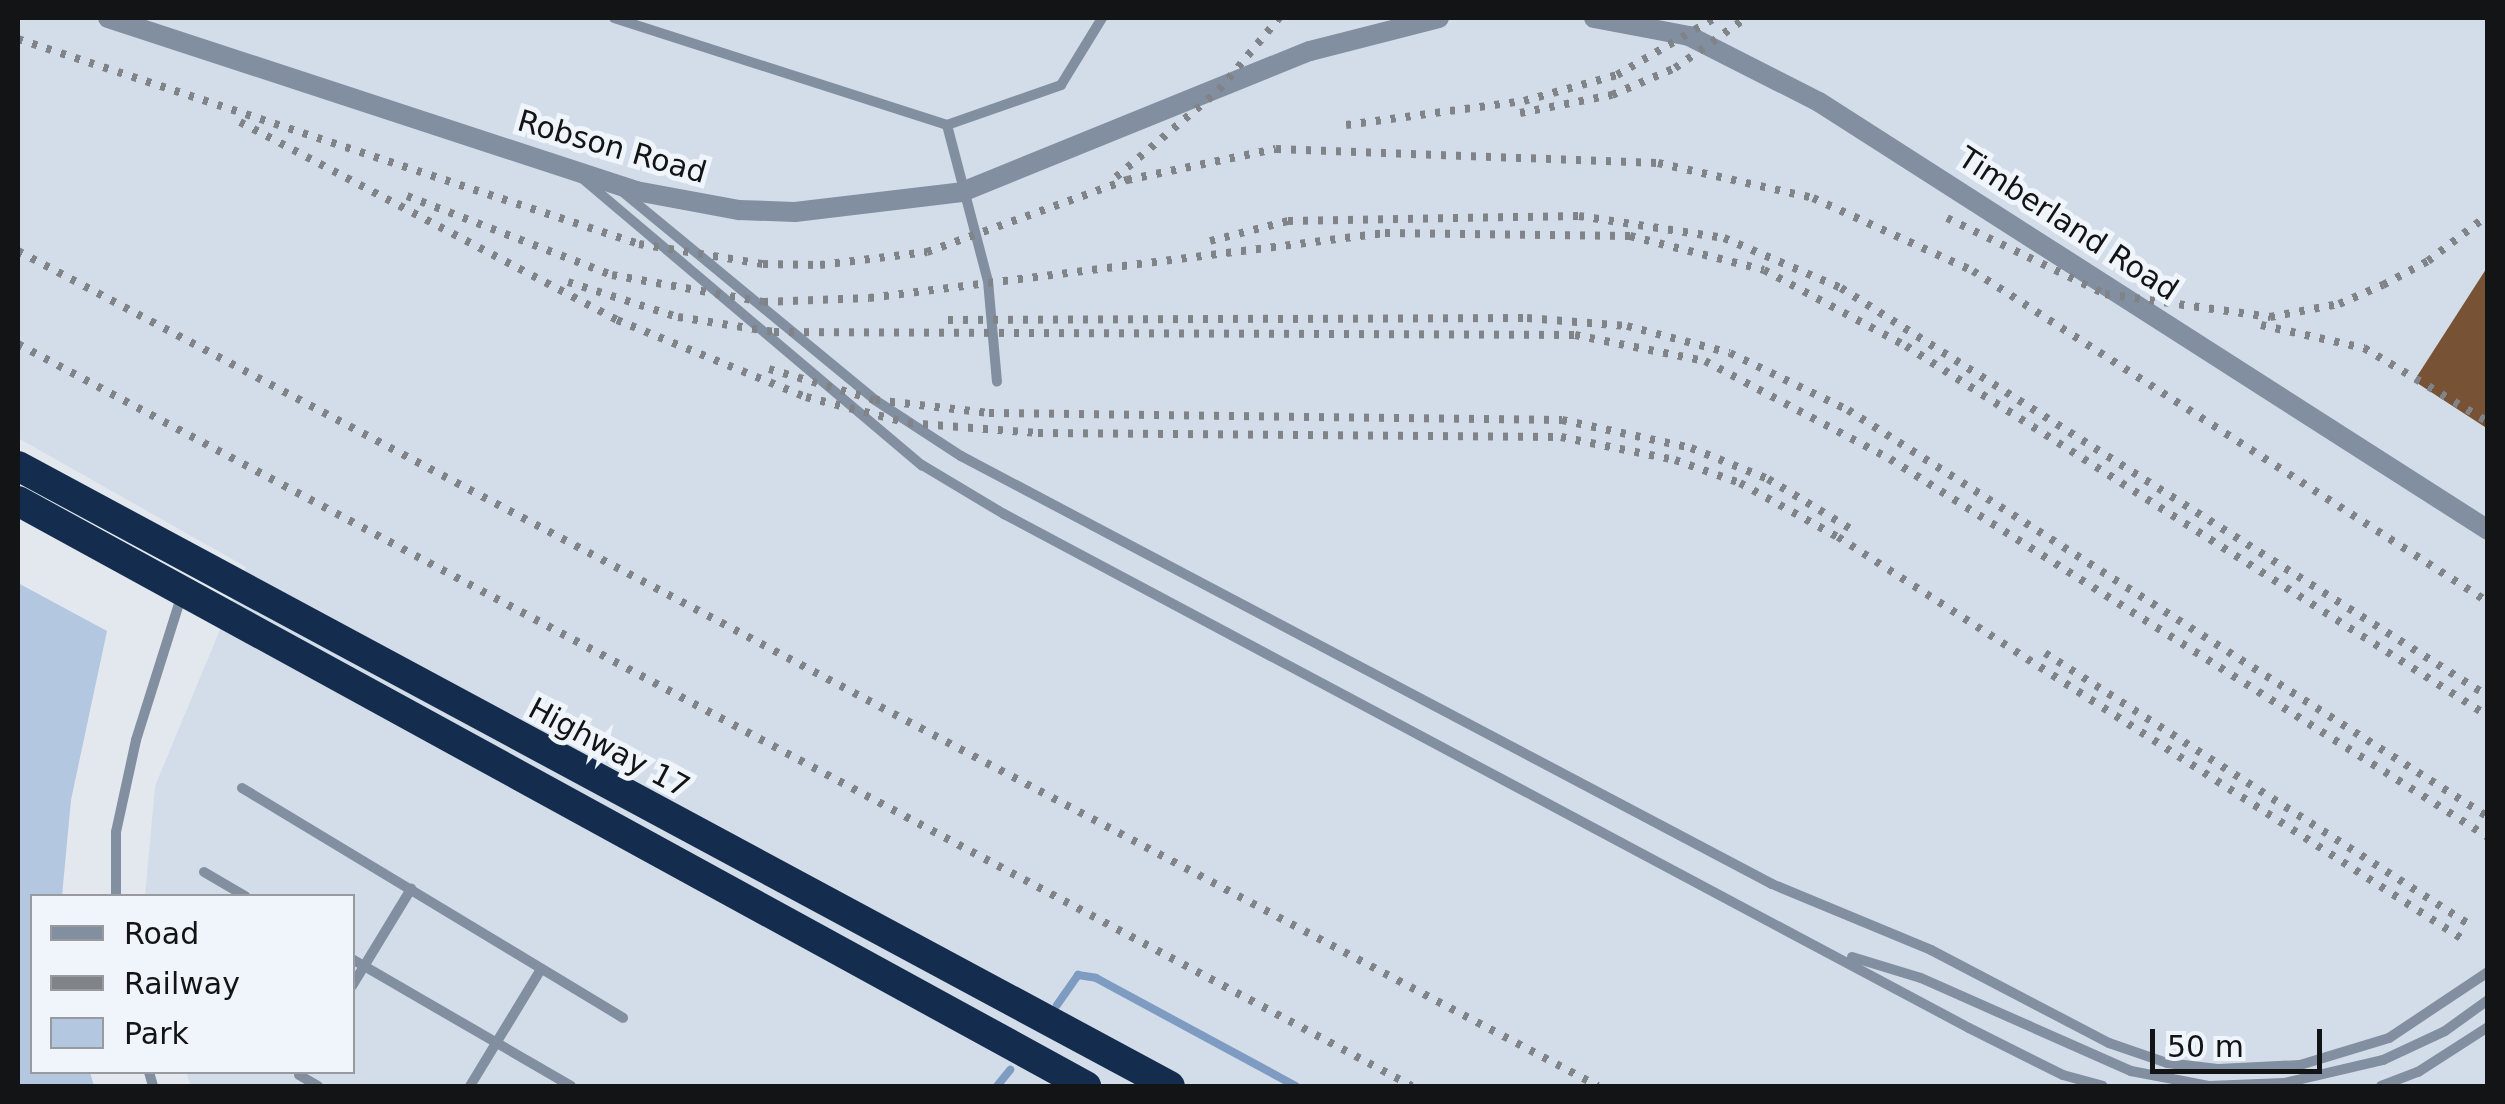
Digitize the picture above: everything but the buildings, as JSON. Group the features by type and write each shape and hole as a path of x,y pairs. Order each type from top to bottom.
{"highway":[{"name":"Highway 17","path":"18,466 1170,1086"},
{"path":"18,501 1086,1086"}],"street":[{"name":"Robson Road","path":"108,18 679,202 795,212 962,192 1348,38 1439,18"},
{"name":"Timberland Road","path":"1594,18 1689,36 1819,102 2488,530"}],"lane":[{"path":"614,18 947,125 1060,85 1102,18"},
{"path":"947,125 988,282 997,382"},
{"path":"574,171 922,465 1233,639 1833,951 1984,1036 2103,1086"},
{"path":"613,183 875,400 961,456 1772,884 1932,950 2109,1043 2167,1063 2218,1069 2300,1065 2389,1038 2488,972"},
{"path":"116,894 116,832 136,740 182,593"},
{"path":"242,788 622,1018"},
{"path":"204,872 242,894"},
{"path":"355,981 411,890"},
{"path":"1833,951 1921,978 2131,1071 2209,1086 2284,1083 2383,1060 2445,1031 2488,1000"},
{"path":"355,961 571,1086"},
{"path":"470,1086 542,969"},
{"path":"2381,1086 2418,1072 2488,1028"},
{"path":"2418,1072 2422,1086"}],"shaded area":[{"path":"18,18 2487,18 2487,1086 191,1086 187,1074 355,1074 355,894 145,894 155,786 246,567 18,438"}],"green space":[{"path":"18,583 107,631 71,800 62,894 30,894 30,1074 91,1074 94,1086 18,1086"}],"waterway":[{"path":"1057,1005 1078,975 1096,978 1296,1086"},
{"path":"997,1086 1010,1070"}],"railway":[{"path":"1116,177 1219,90 1279,18"},
{"path":"1346,125 1524,101 1617,75 1715,18"},
{"path":"1520,113 1612,95 1675,68 1746,18"},
{"path":"18,39 639,244 763,264 820,265 927,252 1127,180 1276,149 1658,163 1813,198 1973,271 2488,602"},
{"path":"240,122 617,320 806,397 908,423 1038,433 1561,437 1675,460 1740,483 1838,537 2461,938"},
{"path":"407,196 612,275 763,302 869,298 1385,233 1630,236 1764,270 1906,346 2488,716"},
{"path":"1947,218 2105,294 2270,317 2339,304 2383,285 2428,261 2488,215"},
{"path":"1210,241 1288,221 1579,216 1724,238 1841,288 2488,696"},
{"path":"18,251 1598,1086"},
{"path":"568,282 678,317 774,332 1575,335 1705,361 1890,459 2488,837"},
{"path":"948,320 1527,318 1627,326 1730,353 1848,410 2488,817"},
{"path":"2261,325 2364,348 2488,422"},
{"path":"18,344 1412,1086"},
{"path":"769,369 875,400 989,413 1562,420 1691,448 1768,479 1851,529"},
{"path":"2045,653 2470,925"}]}
